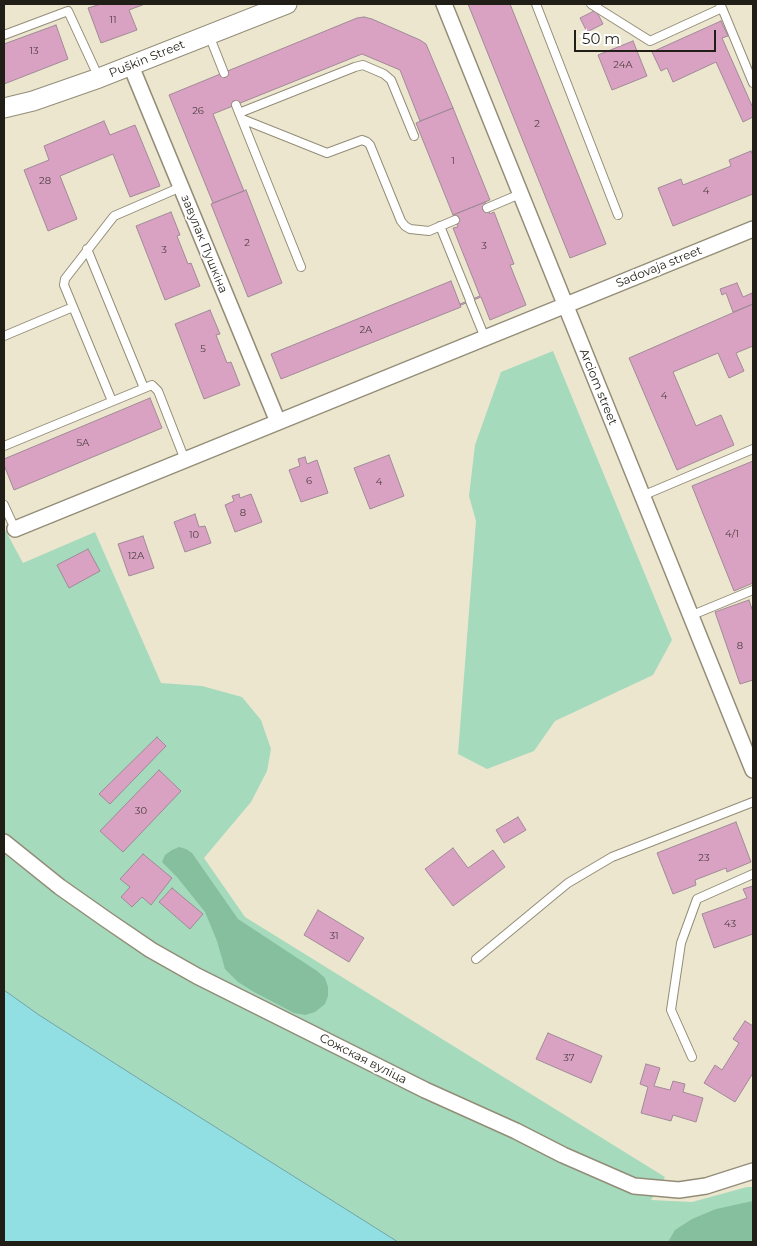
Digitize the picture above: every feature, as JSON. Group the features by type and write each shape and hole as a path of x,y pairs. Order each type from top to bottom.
{"street":[{"name":"Puškin Street","path":"4,108 33,101 99,78 287,4"},
{"name":"Arciom street","path":"444,4 753,770"},
{"name":"завулак Пушкіна","path":"131,66 278,422"},
{"name":"Sadovaja street","path":"565,305 753,229"},
{"path":"15,529 565,305"},
{"name":"Сожская вуліца","path":"4,842 60,887 107,920 151,950 197,976 425,1090 634,1186 679,1190 706,1186 753,1170"}],"lane":[{"path":"536,4 618,215"},
{"path":"591,4 650,41 721,6 753,83"},
{"path":"4,35 67,7 99,78"},
{"path":"209,35 224,73"},
{"path":"239,112 363,65 384,74 392,80 414,136"},
{"path":"239,112 327,153 362,140 367,142 370,145 403,224 410,229 425,230 455,220"},
{"path":"239,112 301,267"},
{"path":"112,401 64,281 114,216 181,187"},
{"path":"487,208 520,194"},
{"path":"440,226 485,338"},
{"path":"87,249 144,388"},
{"path":"4,336 73,307"},
{"path":"4,446 152,385 158,391 185,460"},
{"path":"642,496 753,448"},
{"path":"4,505 15,529"},
{"path":"690,616 753,590"},
{"path":"476,959 568,883 612,857 753,802"},
{"path":"692,1057 671,1010 681,943 696,899 753,874"}],"green space":[{"path":"553,351 672,640 653,675 555,721 534,751 487,769 458,754 476,521 469,496 475,445 501,372"},
{"path":"4,528 23,563 95,532 161,683 202,686 242,697 261,720 271,749 267,771 251,802 204,858 245,917 665,1177 651,1200 692,1202 753,1187 753,1242 398,1242 39,1015 4,990"},
{"path":"179,847 192,853 238,919 325,978 328,996 325,1004 315,1012 305,1015 294,1013 238,982 225,969 217,941 205,912 177,877 162,862 165,855"},
{"path":"753,1201 753,1242 668,1242 675,1230 692,1219 716,1209"}],"water":[{"path":"4,990 39,1015 398,1242 4,1242"}],"building":[{"path":"101,4 145,4 129,10 137,30 101,43 88,8"},
{"path":"468,4 510,4 606,244 570,258"},
{"path":"596,10 603,24 587,32 580,18"},
{"path":"364,17 426,44 453,108 420,121 400,70 362,54 213,114 244,191 213,203 169,95 357,18"},
{"path":"721,21 728,36 722,38 753,108 753,117 743,122 716,62 673,82 667,68 661,71 652,52"},
{"path":"56,25 68,59 4,84 4,44"},
{"path":"633,41 647,76 612,90 598,55"},
{"path":"453,108 490,200 453,215 416,123"},
{"path":"104,121 110,135 135,125 160,186 130,197 113,154 60,176 77,219 48,231 24,170 49,160 44,146"},
{"path":"751,151 753,156 753,194 673,226 658,188 681,179 683,185 731,166 729,160"},
{"path":"246,190 282,283 248,297 211,204"},
{"path":"485,202 490,214 494,212 514,264 510,265 526,305 490,320 481,297 460,304 480,296 453,228 458,227 453,215"},
{"path":"171,212 180,235 177,236 188,264 191,263 200,286 165,300 136,226"},
{"path":"451,281 461,307 281,379 271,354"},
{"path":"737,283 743,297 752,293 753,304 733,312 726,293 722,295 720,289"},
{"path":"753,304 753,346 736,353 744,371 729,378 718,353 673,372 696,426 721,415 734,445 677,470 629,358"},
{"path":"210,310 220,334 216,335 227,363 231,362 240,385 204,399 175,324"},
{"path":"150,398 162,428 14,490 4,465 4,459"},
{"path":"389,455 404,496 370,509 354,468"},
{"path":"305,457 307,464 317,460 328,493 301,502 289,470 300,466 298,459"},
{"path":"753,461 753,583 734,591 692,486"},
{"path":"239,494 240,498 251,494 262,522 235,532 225,505 234,501 232,496"},
{"path":"195,514 199,527 205,526 211,543 185,552 174,522"},
{"path":"143,536 154,568 129,576 118,544"},
{"path":"88,549 100,571 69,588 57,565"},
{"path":"749,600 753,612 753,680 740,684 715,612"},
{"path":"157,737 166,746 110,804 99,794"},
{"path":"159,770 181,791 123,852 100,831"},
{"path":"518,817 526,830 504,843 496,830"},
{"path":"736,822 751,862 727,872 726,868 695,880 696,885 673,894 657,853"},
{"path":"453,848 468,868 493,850 505,867 453,906 425,869"},
{"path":"143,854 172,878 151,905 142,897 132,907 121,897 130,887 120,879"},
{"path":"753,886 753,934 714,948 702,914 747,898 743,889"},
{"path":"172,888 203,914 190,929 159,902"},
{"path":"318,910 364,938 349,962 304,935"},
{"path":"745,1021 753,1026 753,1073 735,1102 704,1083 715,1065 722,1070 739,1043 733,1039"},
{"path":"548,1033 602,1056 591,1083 536,1059"},
{"path":"646,1064 660,1068 654,1086 670,1090 673,1081 685,1084 683,1092 703,1098 696,1122 673,1115 671,1121 641,1113 648,1087 640,1084"}]}
